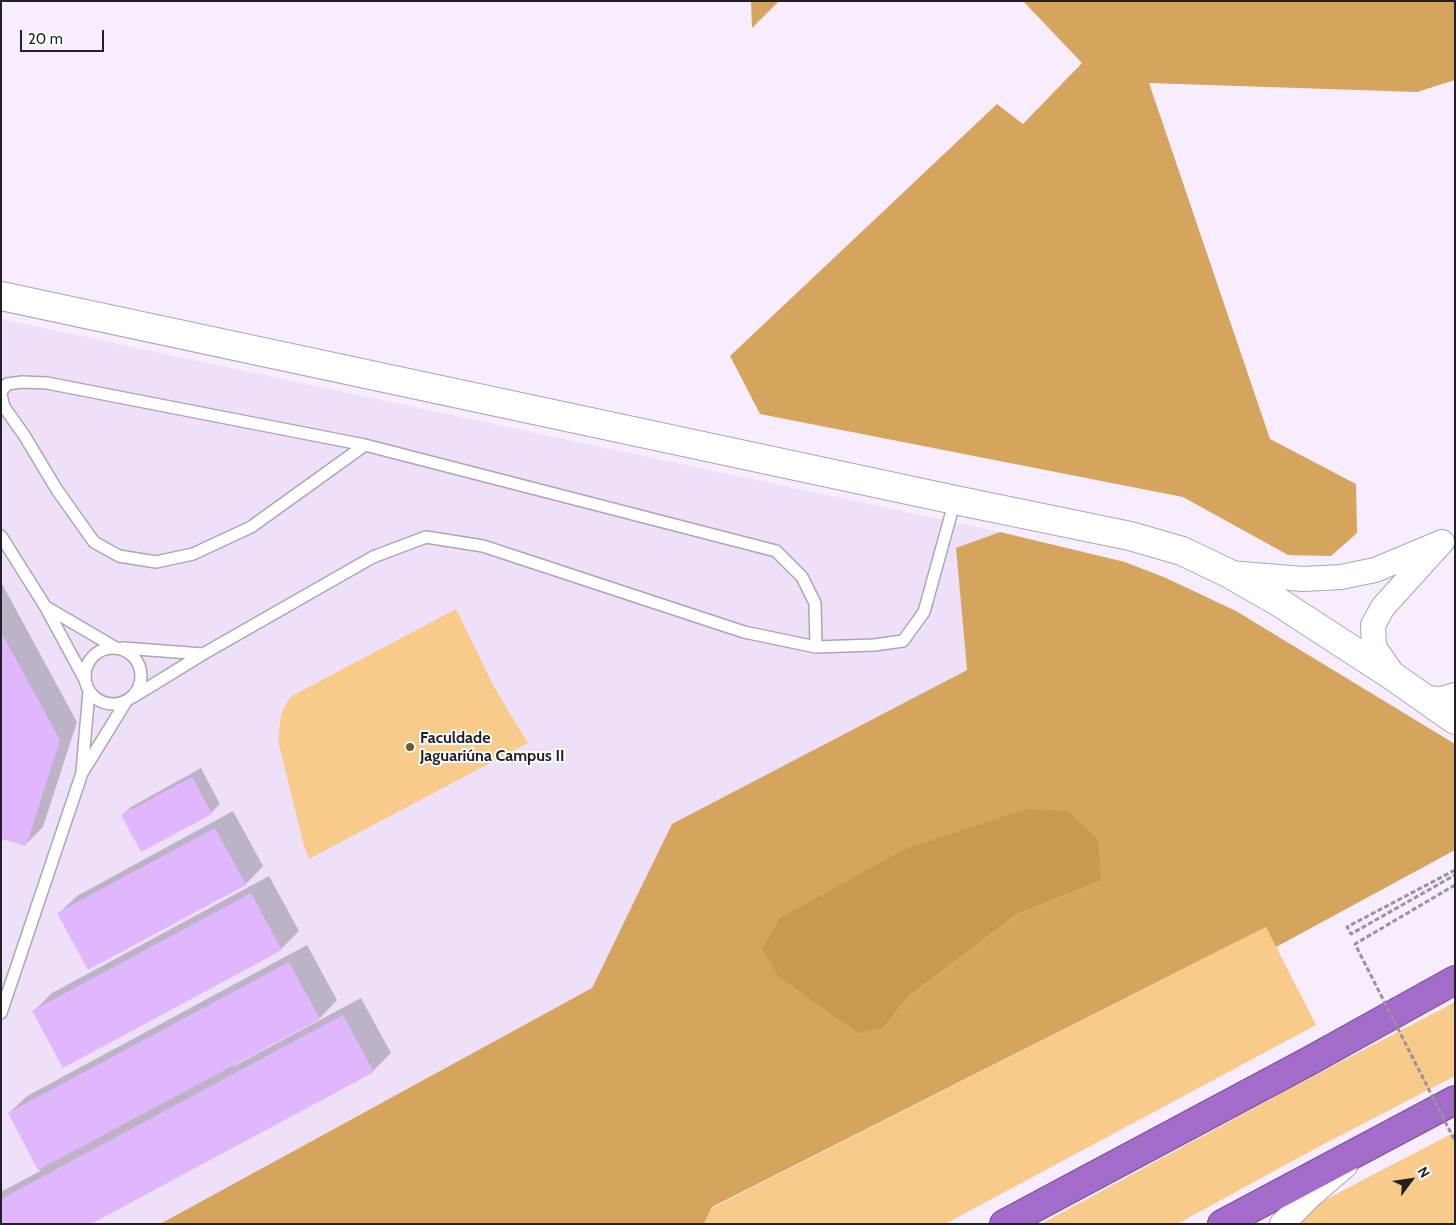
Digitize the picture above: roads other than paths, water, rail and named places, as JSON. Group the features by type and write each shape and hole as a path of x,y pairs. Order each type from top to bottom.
{"highway":[{"path":"1004,1224 1455,980"},
{"path":"1222,1224 1455,1100"}],"street":[{"path":"1,296 1130,536 1182,551 1228,573 1277,601 1394,677 1455,720"},
{"path":"1228,573 1303,579 1341,577 1375,570 1448,538"},
{"path":"1394,677 1374,648 1373,625 1383,607 1448,538"},
{"path":"1422,698 1442,699 1455,695"},
{"path":"1282,1224 1310,1196 1366,1148"}],"lane":[{"path":"366,445 251,527 193,554 156,562 119,556 94,542 57,490 4,406 1,393 8,384 22,382 47,383 366,445 776,552 802,577 815,603 816,647"},
{"path":"1,536 45,606 87,686 96,698 114,704 130,699 203,654 373,556 426,537 483,546 744,632 816,647 903,641 924,612 955,500"},
{"path":"1,1013 82,774 141,685 142,670 135,656 45,606"},
{"path":"82,774 87,686 86,666 94,654 108,647 203,654"}],"place":[{"name":"Faculdade Jaguariúna Campus II","path":"410,747"}]}
